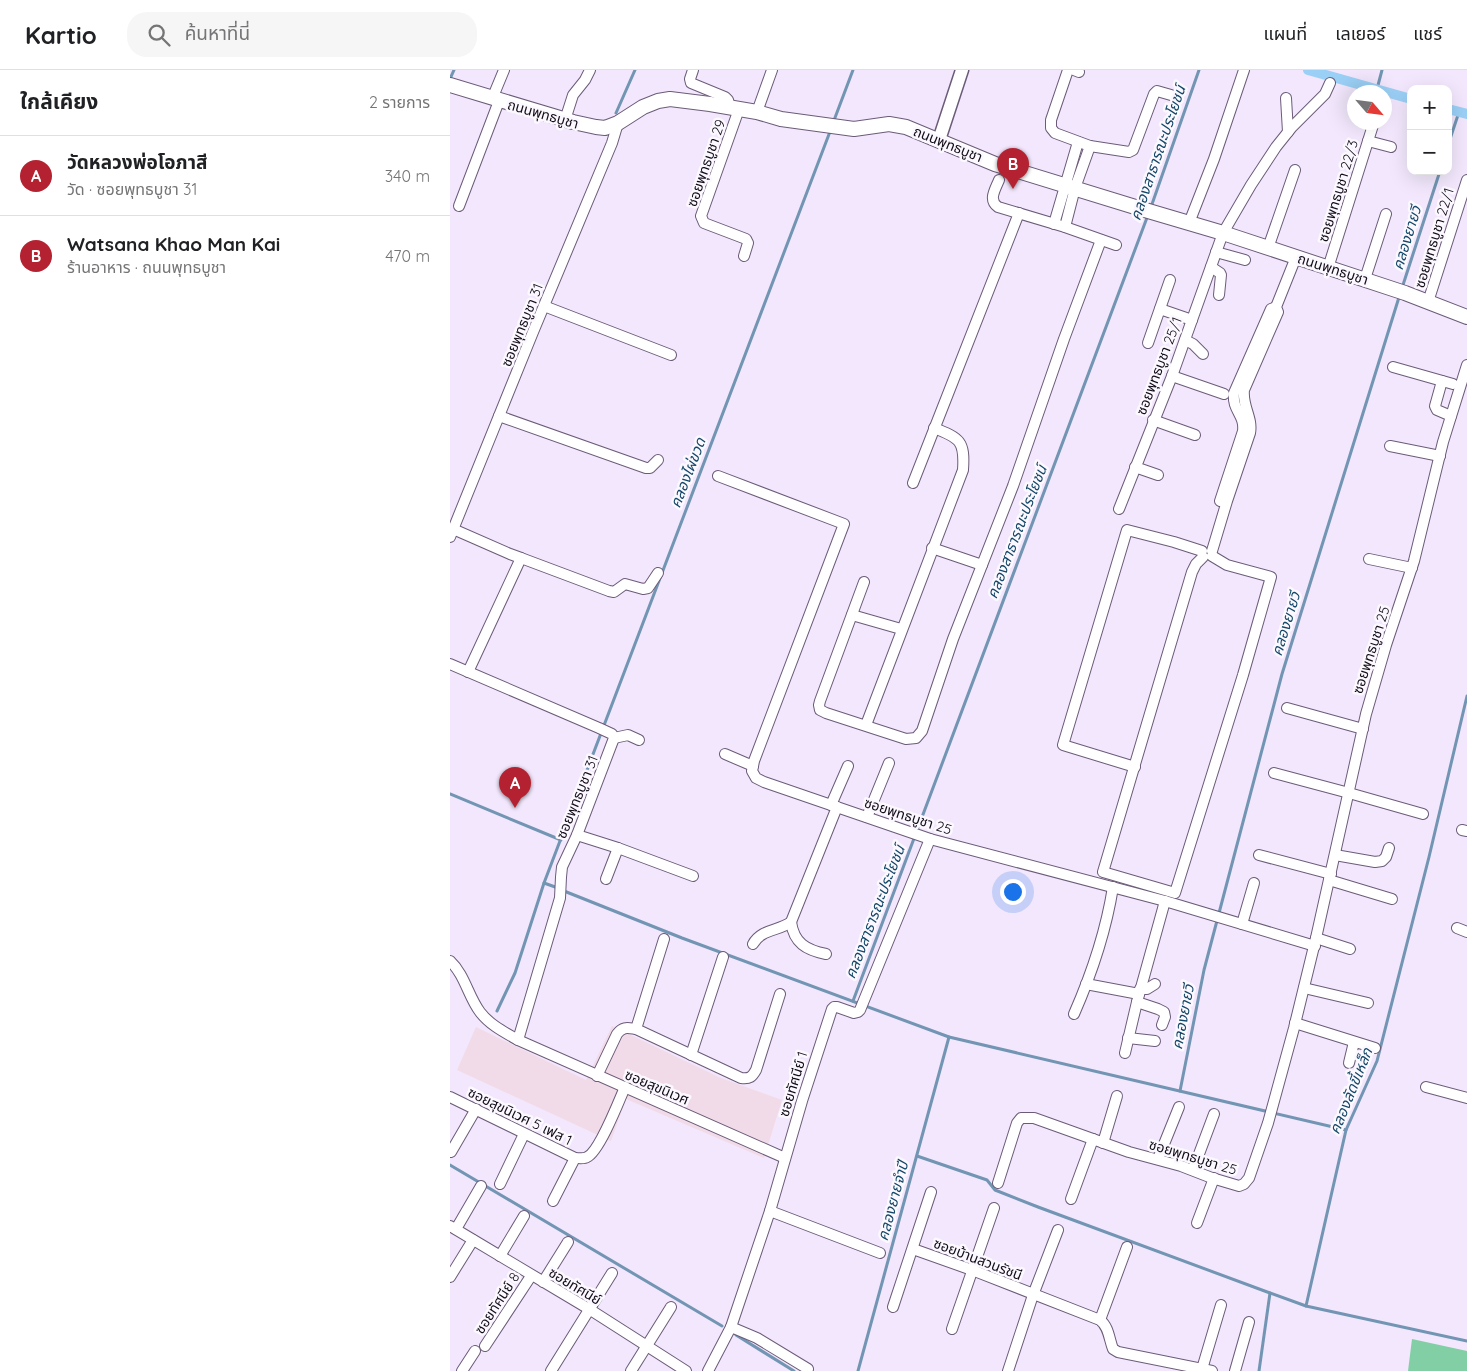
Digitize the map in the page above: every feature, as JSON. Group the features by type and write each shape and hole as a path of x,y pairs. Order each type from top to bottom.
{"main road":[{"name":"ถนนพุทธบูชา","path":"452,86 565,120 604,128 618,123 643,106 670,99 758,112 781,119 854,129 881,124 897,125 939,140 990,162 1223,233 1365,279 1467,317"}],"street":[{"path":"459,206 496,100 504,70"},
{"path":"565,120 573,95 590,70"},
{"path":"693,70 690,79 691,83 725,97 734,108"},
{"path":"758,112 772,70"},
{"path":"939,140 962,70"},
{"path":"1068,70 1050,125 1055,133 1090,146 1129,152 1133,150 1154,94 1157,91 1171,95"},
{"path":"1189,223 1214,159 1244,70"},
{"name":"ซอยพุทธบูชา 25/1","path":"1118,509 1172,376 1223,233 1276,147 1325,94 1330,83"},
{"path":"1286,98 1288,132"},
{"name":"ซอยพุทธบูชา 29","path":"734,108 701,216 704,223 746,239 748,243 744,256"},
{"name":"ซอยพุทธบูชา 31","path":"452,533 612,143 618,123"},
{"name":"ซอยพุทธบูชา 22/3","path":"1328,268 1371,130"},
{"path":"1368,141 1391,147"},
{"path":"1059,226 1071,186 1078,142"},
{"path":"1071,186 1090,146"},
{"path":"1268,248 1295,170"},
{"path":"999,180 992,200 993,204 998,207 1116,245"},
{"name":"ซอยพุทธบูชา 22/1","path":"1428,302 1466,181"},
{"path":"913,483 1018,213"},
{"path":"1365,279 1386,214"},
{"path":"864,582 819,705 820,710 906,739 916,738 922,731 953,639 1013,486 1101,240"},
{"path":"1216,252 1245,260"},
{"path":"1134,767 1063,746 1127,530 1174,542 1207,553 1227,565 1271,577 1243,675 1175,893 1103,872 1192,572 1196,564 1207,553 1250,433 1252,425 1244,404 1244,390 1278,312 1276,307 1296,257"},
{"path":"1211,267 1221,275 1219,295"},
{"path":"1148,343 1170,280"},
{"path":"544,306 671,355"},
{"path":"1160,309 1192,320"},
{"path":"1185,340 1193,344 1203,354"},
{"name":"ซอยพุทธบูชา 25","path":"998,1183 1021,1118 1034,1118 1129,1152 1158,1159 1239,1186 1244,1184 1249,1178 1268,1123 1316,942 1362,729 1386,645 1412,568 1440,456 1467,364"},
{"path":"1393,367 1442,381 1461,382"},
{"path":"1172,376 1224,394"},
{"path":"1442,381 1435,406 1436,410 1451,416"},
{"path":"499,416 646,468 650,468 658,460"},
{"path":"1153,420 1195,435"},
{"path":"866,725 963,470 964,454 961,444 951,435 934,428"},
{"path":"1390,446 1440,456"},
{"path":"1135,467 1158,475"},
{"path":"718,476 844,524 753,766 726,754"},
{"path":"452,533 614,592 625,584 643,589 648,588 658,573"},
{"path":"932,548 982,565"},
{"path":"468,672 520,558"},
{"path":"1369,559 1412,568"},
{"path":"852,615 901,629"},
{"path":"450,664 607,732 628,735 640,740"},
{"path":"1287,708 1362,729"},
{"name":"ซอยพุทธบูชา 31","path":"518,1040 560,898 562,866 577,835 607,732"},
{"path":"867,817 889,763"},
{"name":"ซอยพุทธบูชา 25","path":"753,766 752,771 756,778 764,782 930,839 1165,901 1242,924 1316,942"},
{"path":"826,954 809,950 796,939 792,932 791,922 848,766"},
{"path":"1274,774 1423,814"},
{"path":"577,835 618,848 692,876"},
{"name":"ซอยทัศนีย์ 1","path":"708,1371 731,1327 770,1211 782,1156 832,1009 837,1007 854,1013 858,1012 862,1006 930,839"},
{"path":"606,878 618,848"},
{"path":"1335,855 1382,862 1389,848"},
{"path":"1259,856 1330,877 1392,899"},
{"path":"1242,924 1254,883"},
{"path":"1074,1014 1105,928 1113,887"},
{"path":"1125,1053 1165,901"},
{"path":"753,944 760,935 786,926 791,922"},
{"path":"636,1029 664,939"},
{"path":"1316,942 1350,949"},
{"path":"691,1055 723,957"},
{"name":"ซอยสุขนิเวศ","path":"450,961 462,977 478,1010 486,1020 518,1040 782,1156"},
{"path":"1086,984 1139,995 1164,1012 1165,1017 1162,1025"},
{"path":"1139,995 1155,984"},
{"path":"1304,988 1368,1003"},
{"path":"597,1076 617,1034 626,1027 636,1029 741,1078 748,1079 756,1070 780,994"},
{"path":"1295,1023 1375,1048"},
{"path":"1128,1038 1155,1042"},
{"path":"1349,1063 1354,1042"},
{"path":"1426,1086 1467,1098"},
{"name":"ซอยสุขนิเวศ 5 เฟส 1","path":"450,1097 575,1158 588,1157 594,1152 625,1087"},
{"path":"1103,1143 1117,1096"},
{"path":"1158,1159 1179,1107"},
{"path":"451,1152 476,1109"},
{"path":"1193,1170 1214,1114"},
{"path":"500,1184 524,1134"},
{"path":"1071,1199 1093,1139"},
{"path":"553,1201 575,1158"},
{"path":"1197,1223 1214,1178"},
{"path":"453,1228 481,1186"},
{"path":"893,1307 931,1192"},
{"path":"952,1329 994,1208"},
{"path":"770,1211 880,1253"},
{"path":"500,1256 524,1216"},
{"name":"ซอยทัศนีย์","path":"453,1228 589,1309 686,1371"},
{"name":"ซอยบ้านสวนรัชนี","path":"1008,1371 1033,1295 1058,1230"},
{"path":"450,1277 473,1240"},
{"path":"543,1282 568,1242"},
{"path":"1127,1247 1100,1320 1107,1329 1113,1349 1118,1352 1207,1370 1221,1305"},
{"name":"ซอยบ้านสวนรัชนี","path":"912,1249 972,1270 1100,1320"},
{"path":"551,1371 612,1272"},
{"name":"ซอยทัศนีย์ 8","path":"485,1346 531,1276"},
{"path":"631,1371 671,1308"},
{"path":"1234,1371 1249,1322"},
{"path":"731,1327 758,1338 808,1368"},
{"path":"462,1371 475,1351"}],"shaded area":[{"path":"612,1026 721,1078 782,1100 764,1158 626,1099 611,1141 457,1070 476,1027 586,1080"}],"green space":[{"path":"1412,1339 1467,1351 1467,1371 1408,1371"}],"waterway":[{"path":"450,79 454,70"},
{"path":"616,113 635,70"},
{"name":"คลองไผ่ขวด","path":"833,123 853,70"},
{"name":"คลองสาธารณะประโยชน์","path":"1151,207 1199,70"},
{"path":"1308,70 1407,98"},
{"path":"1378,85 1382,70"},
{"name":"คลองยายวี","path":"1452,110 1467,114"},
{"name":"คลองยายวี","path":"1452,133 1459,112"},
{"name":"คลองไผ่ขวด","path":"497,1011 515,973 544,883 831,129"},
{"name":"คลองยายวี","path":"1402,288 1439,175"},
{"name":"คลองสาธารณะประโยชน์","path":"853,1001 1148,215"},
{"name":"คลองยายวี","path":"1180,1091 1204,970 1282,674 1400,294"},
{"name":"คลองลัดขี้เหล็ก","path":"1467,696 1429,857 1377,1061 1346,1130 1306,1306 1467,1341"},
{"path":"450,794 561,840"},
{"path":"544,883 558,888"},
{"name":"คลองยายจำปี","path":"564,891 682,938 949,1037 1346,1130"},
{"name":"คลองยายจำปี","path":"858,1371 949,1037"},
{"path":"917,1156 987,1180 995,1190 1038,1207 1306,1306"},
{"path":"450,1165 722,1326"},
{"path":"1259,1371 1270,1293"},
{"path":"736,1335 794,1371"}],"place":[{"name":"Watsana Khao Man Kai","path":"1013,189"},
{"name":"วัดหลวงพ่อโอภาสี","path":"515,808"}]}
